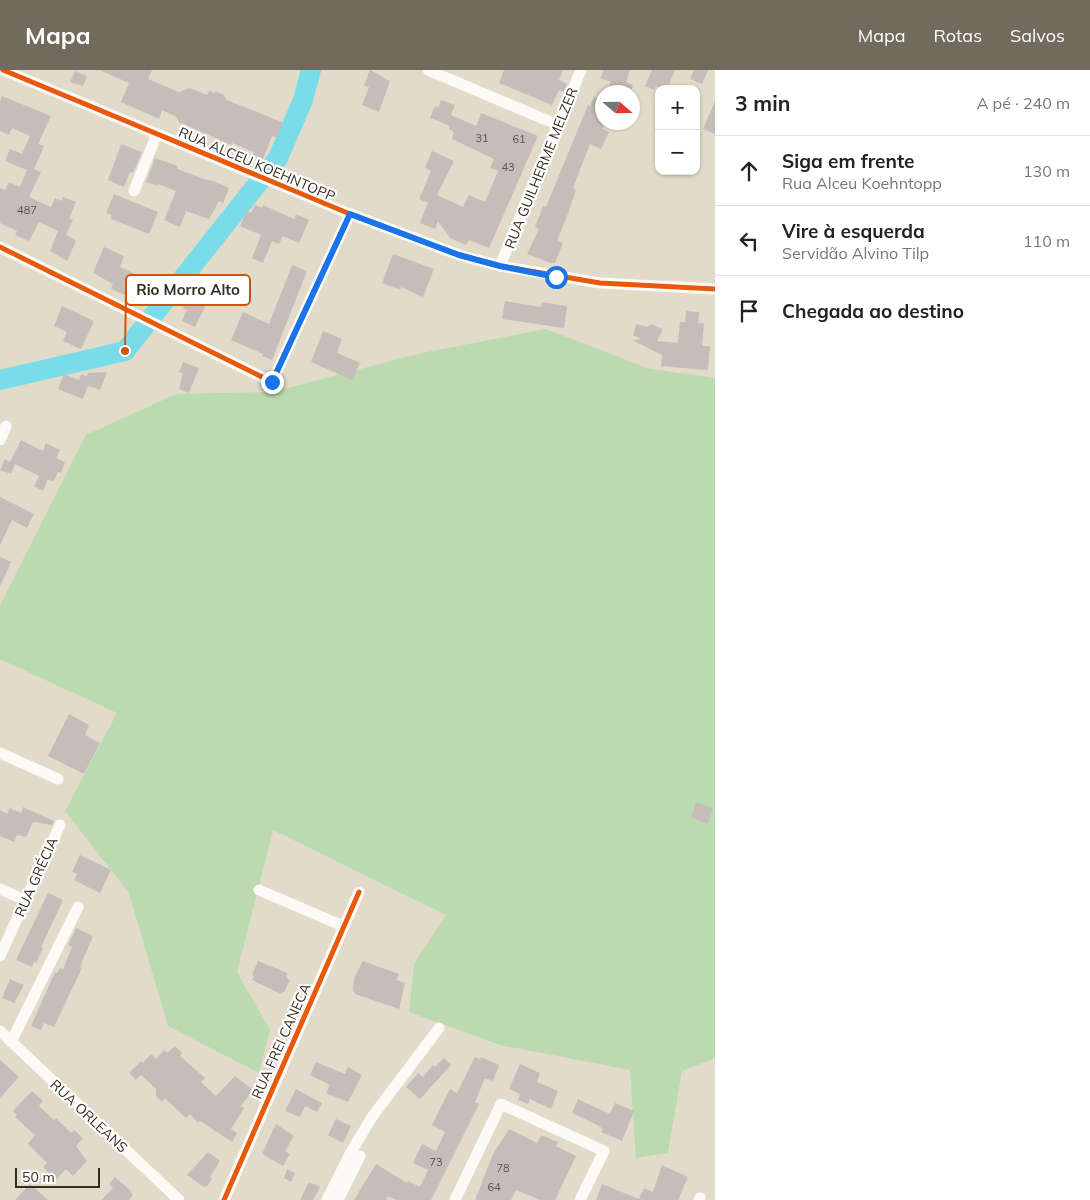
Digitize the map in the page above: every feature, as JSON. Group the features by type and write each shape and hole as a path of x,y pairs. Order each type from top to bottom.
{"street":[{"name":"RUA ALCEU KOEHNTOPP","path":"3,70 350,214 435,247 500,266 600,283 715,288"},
{"path":"428,70 558,125"},
{"name":"RUA GUILHERME MELZER","path":"500,266 581,70"},
{"path":"134,192 157,134"},
{"path":"0,246 272,382 350,214"},
{"path":"0,440 6,426"},
{"path":"0,753 58,778"},
{"name":"RUA GRÉCIA","path":"0,956 60,825"},
{"path":"0,889 26,900"},
{"path":"259,890 343,926"},
{"name":"RUA FREI CANECA","path":"224,1200 359,892"},
{"path":"11,1042 78,907"},
{"path":"327,1200 351,1152 372,1117 439,1028"},
{"name":"RUA ORLEANS","path":"0,1031 179,1200"},
{"path":"455,1200 501,1104 604,1151 580,1200"},
{"path":"338,1200 360,1156"}],"green space":[{"path":"546,329 650,369 715,378 715,1058 682,1071 668,1153 636,1158 630,1070 500,1045 409,1012 414,964 446,915 273,830 237,972 270,1030 259,1073 168,1026 129,893 65,811 117,713 0,659 0,605 86,435 176,394 272,392 422,353"}],"building":[{"path":"99,70 152,70 148,79 179,92 190,88 207,95 209,91 215,93 215,91 224,95 227,100 282,122 282,126 277,138 272,136 263,159 253,155 254,152 232,143 231,145 179,123 177,117 162,110 159,119 121,102 129,83"},
{"path":"370,70 390,81 379,112 362,105 369,87 364,85"},
{"path":"504,70 563,70 559,80 567,84 564,92 559,90 552,105 499,83"},
{"path":"604,70 630,70 626,82 633,85 610,85 611,82 600,78"},
{"path":"652,70 675,70 669,85 655,85 654,90 645,86"},
{"path":"694,70 708,70 702,84 690,79"},
{"path":"75,71 87,76 83,86 70,82"},
{"path":"2,96 51,116 38,144 44,146 34,169 41,172 29,197 51,207 55,198 62,201 63,197 76,202 69,218 73,220 66,234 76,241 67,261 50,251 58,231 39,222 29,241 15,235 17,231 0,223 0,188 5,190 9,182 20,187 27,170 5,161 10,149 22,154 30,136 12,128 9,135 0,131 0,101"},
{"path":"595,97 595,130 609,132 601,149 590,144 573,188 576,190 557,241 563,243 555,263 551,263 527,254 539,229 535,227 543,206 546,207 588,105 590,106"},
{"path":"441,100 455,105 451,115 476,126 481,113 538,136 489,248 469,240 466,245 450,238 438,221 435,229 420,223 428,203 419,199 431,171 425,168 432,151 454,161 437,195 463,207 469,195 485,202 498,171 490,168 494,159 452,139 454,132 449,129 450,126 430,118 435,106 438,108"},
{"path":"715,101 715,134 703,129"},
{"path":"121,144 142,152 133,173 130,172 124,187 108,180"},
{"path":"155,158 178,166 177,169 229,188 223,203 219,201 209,219 186,211 180,227 164,220 176,191 158,184 158,186 146,182"},
{"path":"114,194 158,212 149,234 111,219 112,215 106,213"},
{"path":"255,205 262,208 263,205 294,219 296,214 309,220 299,243 283,236 279,244 272,241 263,263 252,258 261,235 240,226 247,211 251,213"},
{"path":"104,247 124,256 120,267 142,277 138,287 132,284 127,296 111,289 113,284 93,273"},
{"path":"393,254 434,269 423,297 401,287 400,290 382,283"},
{"path":"292,265 307,271 272,360 231,340 243,312 269,324"},
{"path":"194,285 212,293 195,327 182,321 187,310 183,308"},
{"path":"505,301 541,307 542,302 567,306 564,328 502,319"},
{"path":"62,306 94,321 81,349 63,341 67,332 54,326"},
{"path":"686,311 699,312 698,323 704,323 702,346 710,346 708,370 661,366 662,355 632,340 641,339 633,335 636,324 648,327 651,324 663,329 657,341 678,343 680,322 685,322"},
{"path":"323,331 342,339 337,353 360,363 352,380 311,362"},
{"path":"183,362 199,368 189,393 179,389 183,373 179,372"},
{"path":"107,372 100,390 88,386 83,399 58,389 64,374 79,380 81,374 87,376 88,373"},
{"path":"21,440 43,451 46,443 60,450 56,458 65,462 61,473 58,472 53,482 48,479 43,491 34,486 39,476 15,464 11,474 0,470 5,459 10,462"},
{"path":"0,497 34,514 27,528 12,520 0,545"},
{"path":"0,557 11,562 0,587"},
{"path":"69,714 89,725 85,735 100,743 84,774 48,756"},
{"path":"696,802 713,808 708,824 691,818"},
{"path":"23,807 54,821 52,825 33,822 26,837 17,835 14,842 0,836 0,810 7,814 10,808 21,813"},
{"path":"80,855 111,870 100,893 74,880 77,874 72,872"},
{"path":"48,893 63,900 41,947 43,948 32,967 16,960"},
{"path":"76,928 93,936 80,967 82,968 54,1027 44,1023 41,1030 31,1026 55,972 57,973 60,968 63,969 72,947 68,945"},
{"path":"258,961 287,973 286,978 290,980 284,992 281,994 252,980 254,976 252,975"},
{"path":"363,961 399,974 396,980 405,983 399,1009 355,994 353,990 354,978"},
{"path":"10,979 24,985 14,1003 2,998"},
{"path":"175,1046 182,1053 180,1056 205,1078 201,1082 216,1096 235,1076 253,1090 241,1106 244,1108 231,1129 237,1133 232,1142 200,1121 198,1123 190,1114 186,1118 165,1098 162,1102 156,1096 156,1089 141,1075 136,1080 129,1073 141,1061 143,1063 151,1054 156,1059 164,1050 167,1053"},
{"path":"475,1057 480,1059 481,1057 499,1065 493,1081 485,1078 475,1102 479,1104 431,1200 397,1200 388,1196 386,1200 354,1200 376,1164 407,1183 408,1181 420,1187 428,1170 413,1163 422,1144 436,1151 445,1132 432,1125 450,1089 457,1093"},
{"path":"444,1058 451,1065 420,1099 406,1087 418,1073 423,1077 433,1065 435,1067"},
{"path":"0,1060 19,1077 0,1098"},
{"path":"316,1062 345,1074 348,1067 362,1075 348,1102 326,1093 330,1085 310,1075"},
{"path":"520,1064 540,1073 537,1082 558,1091 551,1109 530,1099 528,1104 518,1100 520,1094 509,1089"},
{"path":"296,1089 322,1103 317,1112 305,1106 300,1117 285,1111"},
{"path":"32,1091 43,1101 39,1106 54,1120 56,1118 71,1133 74,1130 83,1138 76,1146 87,1161 73,1176 66,1169 56,1180 43,1167 47,1163 28,1144 35,1135 15,1117 17,1115 13,1111"},
{"path":"578,1099 610,1114 615,1103 634,1111 622,1141 601,1132 603,1129 599,1126 572,1113"},
{"path":"336,1119 351,1126 343,1143 328,1135"},
{"path":"276,1124 294,1136 285,1151 290,1154 283,1166 262,1154"},
{"path":"509,1129 537,1143 541,1135 558,1142 556,1146 576,1156 555,1200 541,1200 516,1190 511,1200 475,1200 493,1154"},
{"path":"208,1152 220,1161 206,1187 187,1175"},
{"path":"662,1165 688,1177 678,1200 596,1200 602,1184 639,1199 644,1188 653,1192"},
{"path":"287,1169 295,1173 291,1182 284,1178"},
{"path":"115,1177 133,1195 129,1200 101,1200 113,1188 109,1184"},
{"path":"309,1182 320,1187 313,1200 300,1200"},
{"path":"30,1184 48,1200 15,1200"}],"waterway":[{"path":"0,380 125,351 278,158 303,100 311,70"}],"cycle path":[{"path":"3,70 350,214 459,255 500,266 600,283 715,289"},
{"path":"0,247 272,382 350,214"},
{"path":"224,1200 359,892"}],"place":[{"name":"Rio Morro Alto","path":"125,351"}],"route":[{"path":"272,382 350,214 459,255 500,266 556,277"}]}
